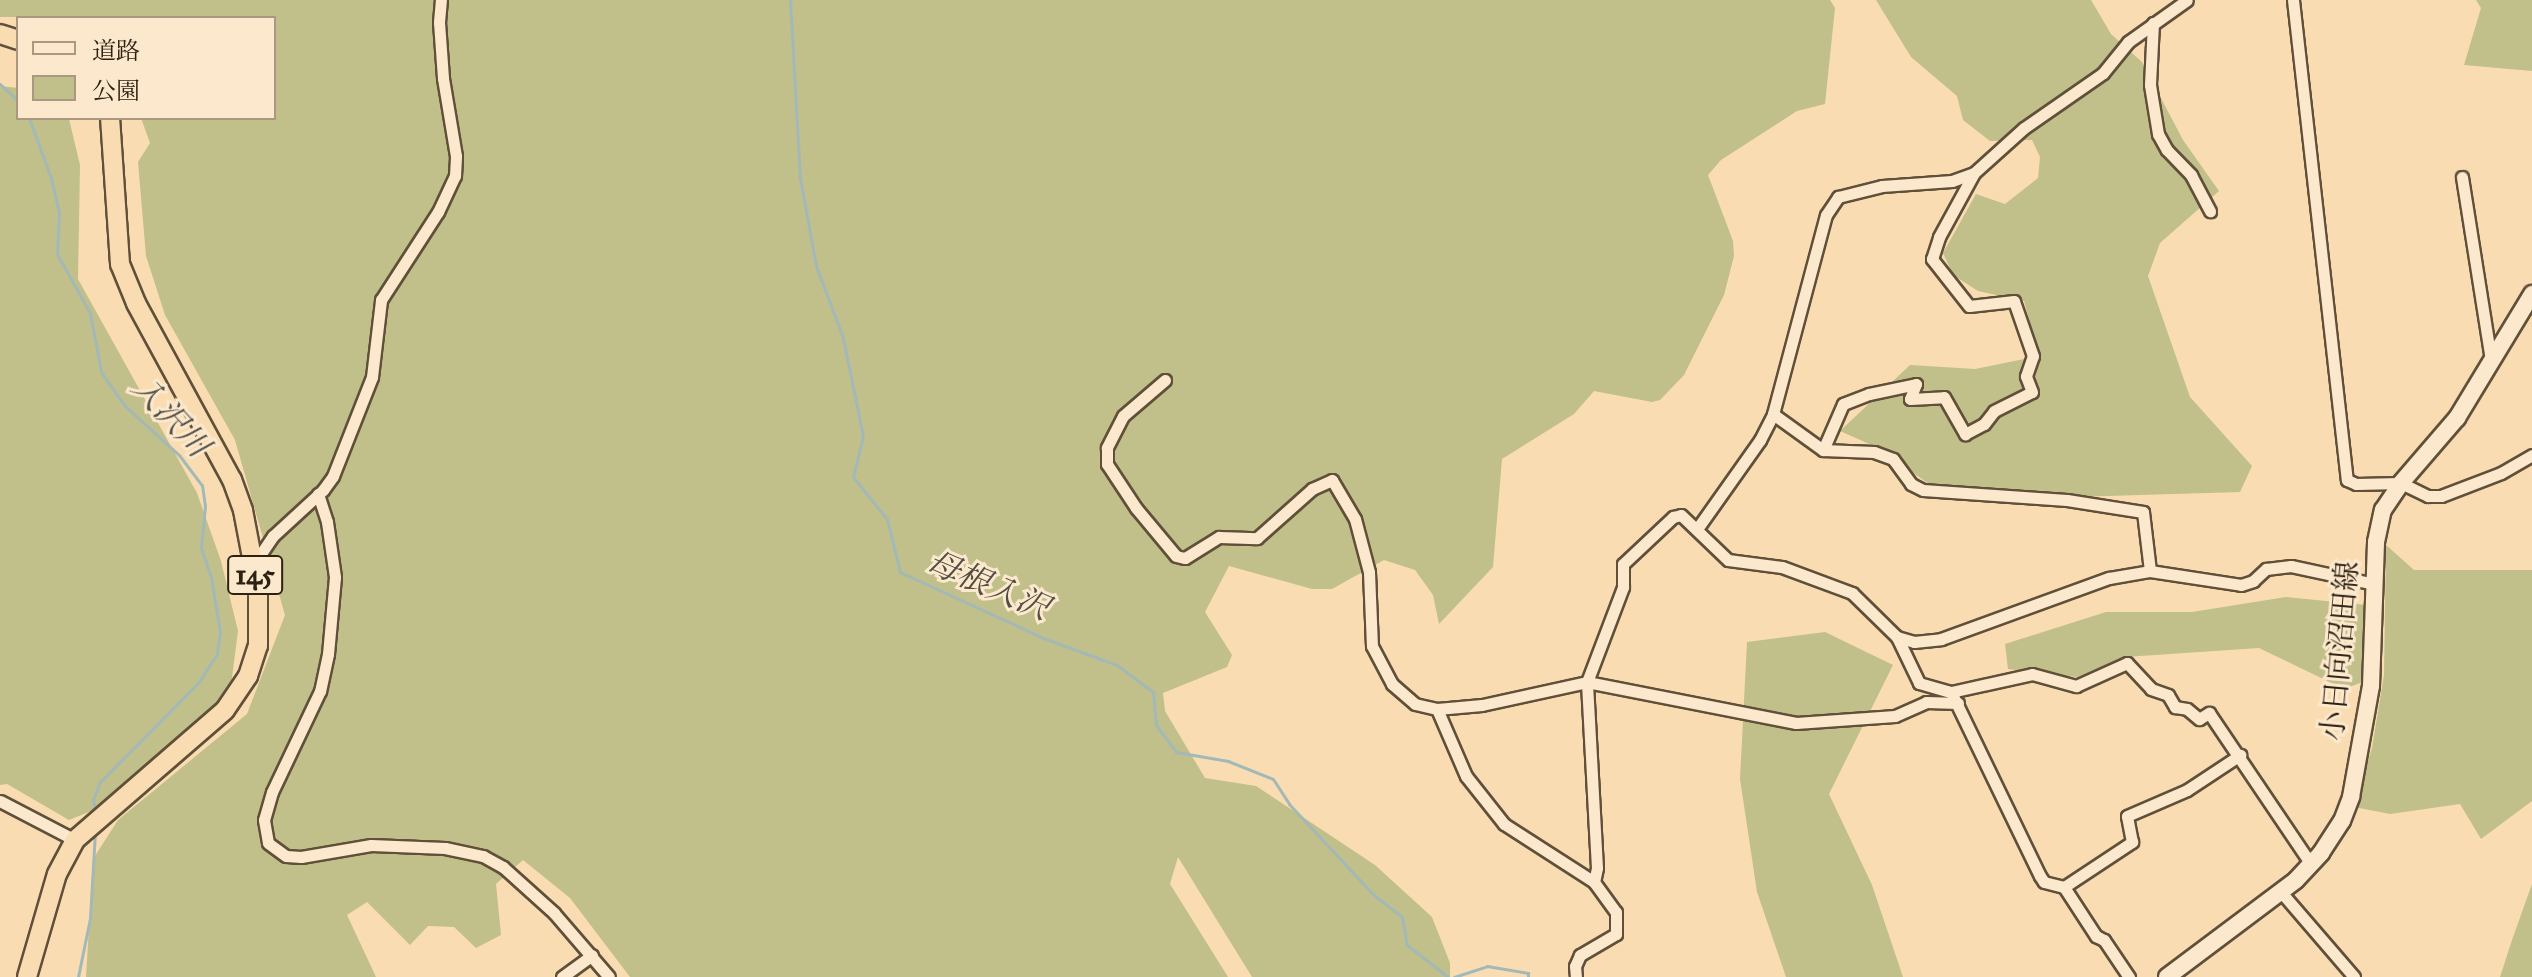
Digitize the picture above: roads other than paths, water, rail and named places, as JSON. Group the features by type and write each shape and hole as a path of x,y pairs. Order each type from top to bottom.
{"highway":[{"name":"145","path":"27,977 57,874 75,840 225,710 248,676 258,646 260,616 243,510 232,480 136,303 120,264 110,120"}],"main road":[{"name":"小日向沼田線","path":"2167,977 2281,892 2331,840 2351,797 2371,686 2379,524 2383,510 2401,483 2443,438 2532,294"}],"street":[{"path":"253,565 273,536 333,476 372,377 381,300 438,212 455,176 456,156 442,64 441,0"},
{"path":"1823,450 1843,404 1869,394 1916,384 1910,399 1944,397 1965,434 1984,424 1994,411 2032,392 2026,376 2033,356 2014,301 1969,306 1932,259 1939,237 1974,173 2024,128 2103,73 2128,42 2187,0"},
{"path":"2293,0 2326,281 2343,467 2347,480 2356,484 2401,483 2428,496 2441,496 2501,473 2532,455"},
{"path":"2153,23 2150,85 2158,134 2167,150 2191,175 2210,211"},
{"path":"1697,529 1760,440 1773,414 1826,215 1838,197 1882,186 1952,181 1974,173"},
{"path":"2462,177 2491,360"},
{"path":"1165,380 1123,416 1107,448 1107,464 1117,481 1162,541 1176,556 1185,558 1219,537 1257,538 1312,489 1332,480 1355,519 1369,572 1372,646 1401,694 1415,704 1437,709 1482,705 1587,682 1796,723 1895,716 1926,702 1958,703"},
{"path":"1773,414 1823,450 1874,452 1893,459 1911,484 1923,490 2067,500 2143,512 2150,571"},
{"path":"318,494 327,522 335,577 328,654 320,691 272,792 264,820 268,843 286,856 301,857 371,845 445,848 483,856 528,888 609,977"},
{"path":"1594,882 1597,868 1587,682 1623,587 1623,564 1673,517 1681,515 1728,560 1782,567 1852,593 1897,637 1919,683 1951,692 2032,674 2076,686 2127,663 2151,689 2168,695 2175,707 2187,709 2199,719 2209,713 2311,864"},
{"path":"1897,637 1914,642 1941,639 2109,578 2150,571 2241,585 2253,581 2266,569 2291,566 2375,584"},
{"path":"1951,692 2040,876 2044,882 2064,887 2129,977"},
{"path":"1437,709 1466,776 1504,824 1594,882 1616,912 1616,934 1580,955 1575,966 1576,977"},
{"path":"2064,887 2132,842 2127,816 2187,790 2240,755"},
{"path":"0,801 75,840"},
{"path":"2281,892 2354,977"},
{"path":"562,977 592,955"}],"waterway":[{"name":"母根入沢","path":"790,0 800,178 816,266 843,338 863,436 853,477 887,519 900,572 1046,639 1117,665 1153,692 1156,725 1176,752 1228,761 1273,779 1289,804 1374,895 1402,917 1407,945 1448,977"},
{"name":"入沢川","path":"0,84 16,99"},
{"name":"入沢川","path":"30,120 51,178 59,213 57,254 90,313 101,372 125,406 179,455 202,485 205,506 201,548 211,577 220,632 217,654 199,682 100,782 93,799 95,809"},
{"name":"入沢川","path":"78,977 90,918 95,832"},
{"name":"母根入沢","path":"1454,977 1487,966 1528,973 1528,977"}]}
